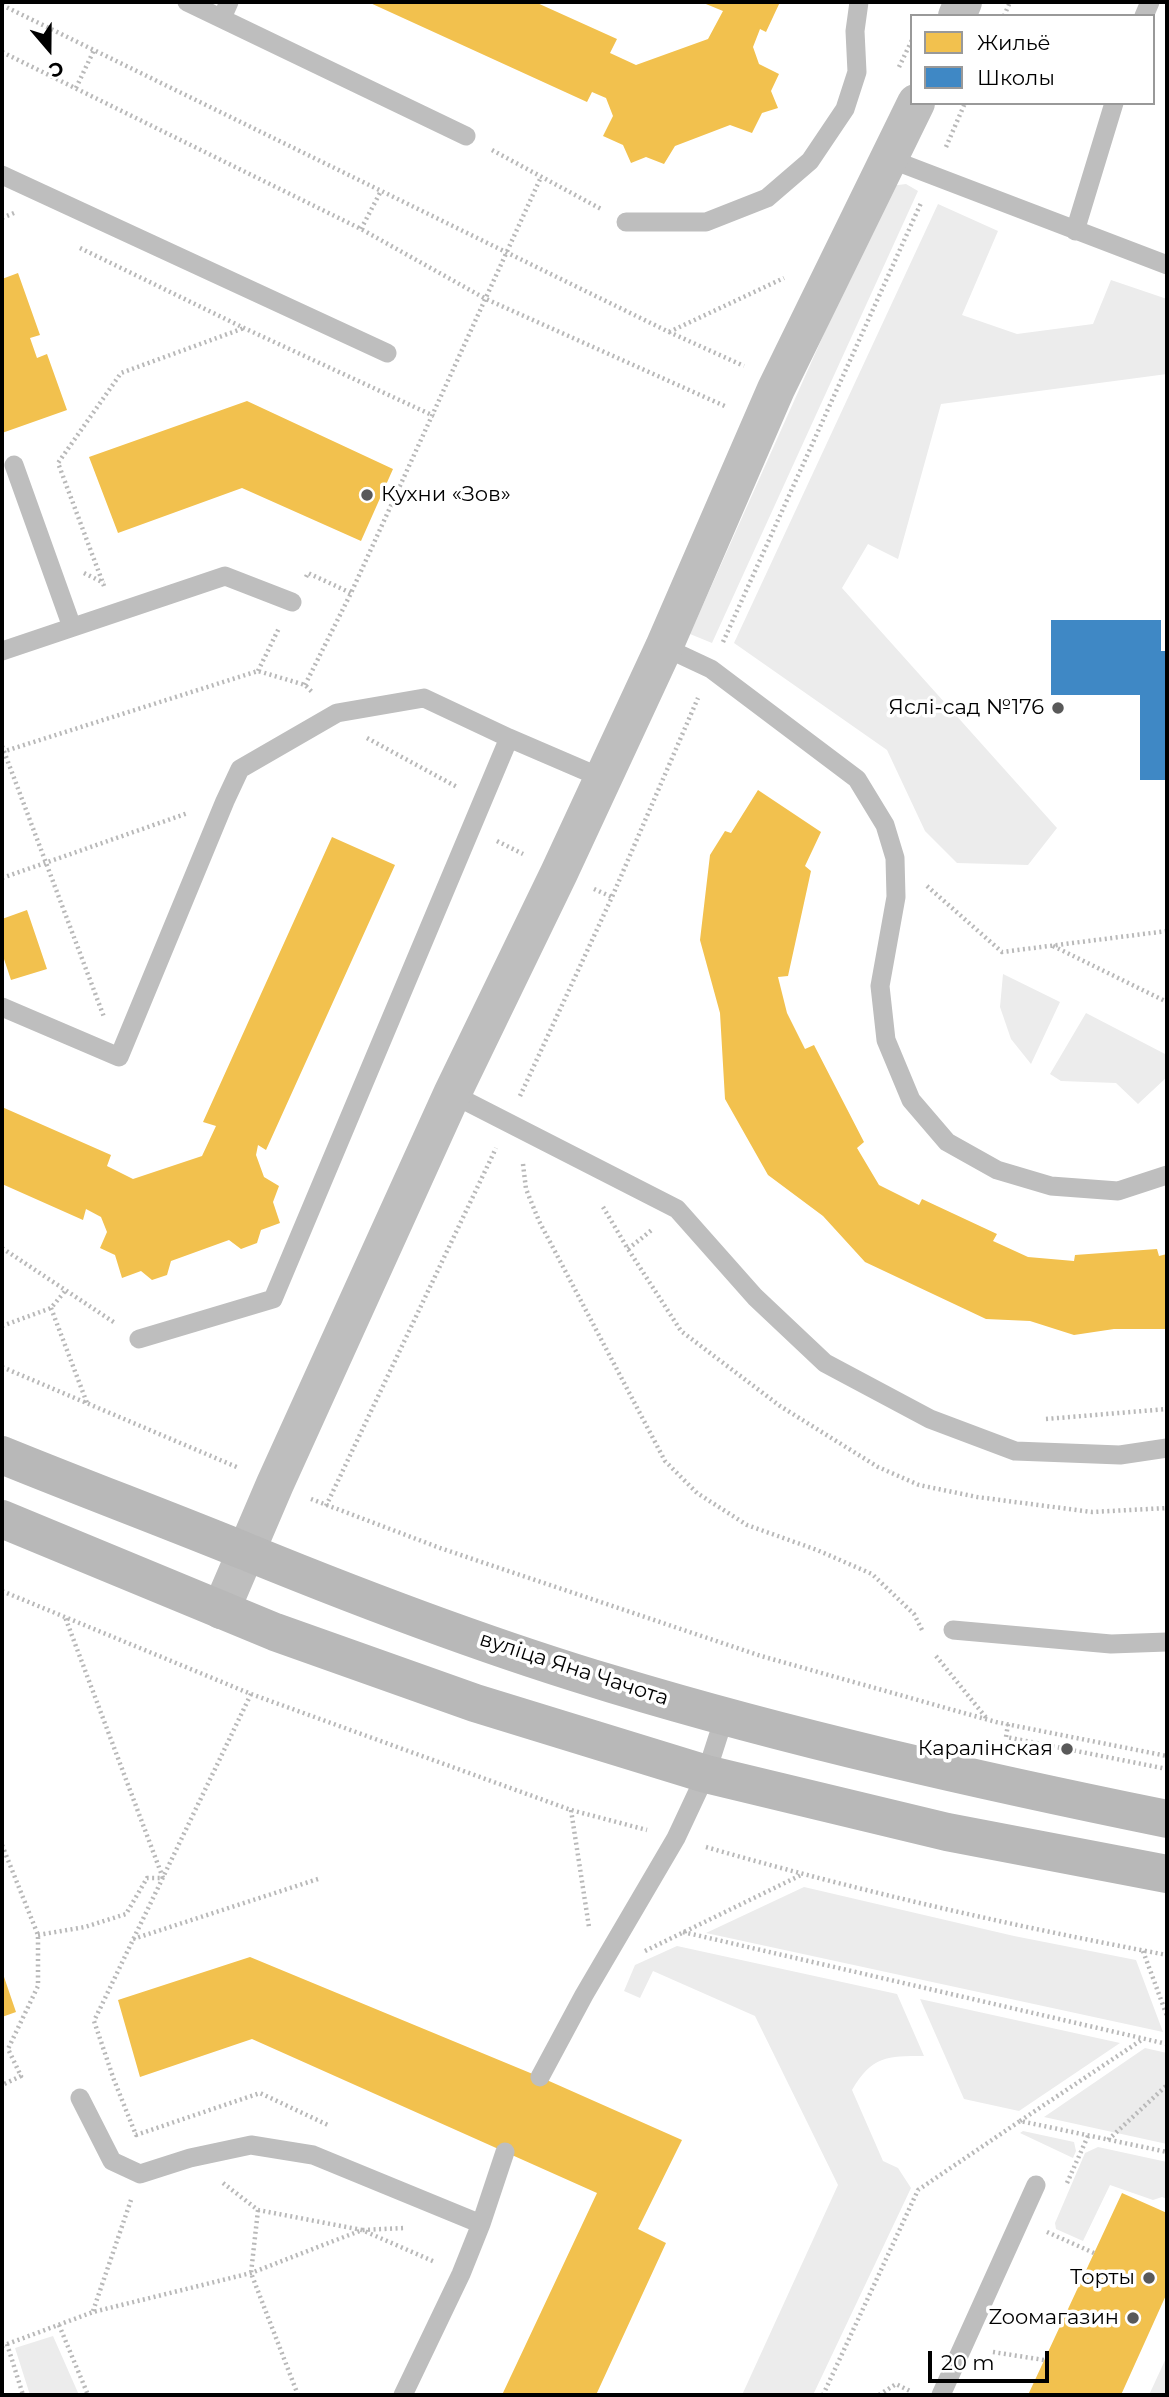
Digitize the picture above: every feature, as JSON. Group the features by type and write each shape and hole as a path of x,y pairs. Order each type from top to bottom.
{"main road":[{"name":"вуліца Яна Чачота","path":"2,1455 299,1574 498,1647 611,1684 725,1716 1054,1796 1167,1819"},
{"path":"2,1519 275,1632 475,1703 706,1774 947,1832 1167,1874"}],"street":[{"path":"221,1610 275,1484 452,1094 559,873 664,646 776,389 915,105"}],"lane":[{"path":"187,2 226,10 466,136"},
{"path":"626,222 706,222 767,198 810,161 845,109 857,72 855,31 859,2"},
{"path":"1075,230 1113,105"},
{"path":"890,159 1167,265"},
{"path":"2,175 387,353"},
{"path":"14,465 72,627"},
{"path":"2,651 225,576 292,602"},
{"path":"664,646 710,669 857,779 885,825 895,858 896,897 880,986 886,1040 911,1100 947,1142 997,1170 1051,1186 1118,1191 1167,1175"},
{"path":"2,1007 119,1057 240,769 337,713 424,698 602,778"},
{"path":"139,1339 273,1299 509,738"},
{"path":"452,1094 677,1209 755,1297 825,1363 930,1419 1014,1451 1120,1455 1167,1448"},
{"path":"953,1630 1111,1644 1167,1642"},
{"path":"540,2077 676,1838 706,1774 725,1716"},
{"path":"80,2098 112,2161 140,2174 190,2158 251,2145 313,2155 481,2224"},
{"path":"403,2395 461,2274 505,2152"},
{"path":"942,2395 1036,2185"}],"path":[{"path":"2,5 669,332 745,366"},
{"path":"76,88 94,50"},
{"path":"2,52 360,229 486,299 739,413"},
{"path":"326,1506 508,1124 612,897 710,669 964,105"},
{"path":"466,136 626,222"},
{"path":"119,1057 2,750 258,671 305,685 434,416 541,177"},
{"path":"360,229 381,191"},
{"path":"2,210 23,220"},
{"path":"72,244 434,416"},
{"path":"669,332 789,276"},
{"path":"104,583 58,463 121,373 244,328"},
{"path":"369,740 464,791"},
{"path":"2,878 225,801"},
{"path":"895,858 1002,952 1167,931"},
{"path":"1052,946 1167,1002"},
{"path":"521,1153 526,1189 539,1221 665,1461 697,1493 747,1525 817,1550 872,1574 914,1614 924,1634"},
{"path":"2,1248 139,1339"},
{"path":"2,1326 51,1308 66,1290"},
{"path":"51,1308 87,1403"},
{"path":"2,1367 326,1506 440,1548 761,1656 988,1720 1167,1756"},
{"path":"1033,1420 1167,1409"},
{"path":"2,1591 251,1694 571,1810 802,1875 1016,1926 1167,1955"},
{"path":"65,1617 163,1878"},
{"path":"934,1655 988,1720"},
{"path":"93,2312 140,2174 136,2135 94,2021 251,1694"},
{"path":"1008,1724 1006,1737 1167,1769"},
{"path":"571,1810 596,1975 802,1875"},
{"path":"2,1845 38,1935 38,1986 8,2049 21,2076 2,2085"},
{"path":"38,1935 85,1927 126,1914 147,1878 163,1878"},
{"path":"132,1939 318,1879"},
{"path":"683,1932 1167,2044"},
{"path":"1143,1950 1167,2016"},
{"path":"823,2395 918,2190 1144,2038"},
{"path":"1108,2140 1167,2085"},
{"path":"136,2135 260,2093 332,2127"},
{"path":"1020,2122 1167,2152"},
{"path":"190,2158 258,2210 362,2230 461,2274"},
{"path":"258,2210 251,2273 298,2395"},
{"path":"23,2395 4,2345 93,2312 251,2273 362,2230"},
{"path":"1046,2232 1094,2253"},
{"path":"59,2325 88,2395"},
{"path":"988,2351 1044,2360"},
{"path":"879,2395 897,2384 919,2395"}],"shaded area":[{"path":"906,184 918,191 712,643 690,634 890,186"},
{"path":"938,204 998,231 962,315 1017,334 1093,324 1111,280 1167,299 1167,374 941,404 898,559 868,544 842,588 1057,828 1028,865 957,863 925,831 887,750 734,643"},
{"path":"1003,974 1060,1002 1031,1064 1011,1039 1000,1007"},
{"path":"1086,1013 1167,1055 1167,1077 1138,1104 1116,1083 1061,1081 1050,1074"},
{"path":"804,1887 1014,1936 1136,1960 1163,2032 706,1933"},
{"path":"677,1946 897,1994 924,2056 882,2060 866,2070 852,2090 883,2161 898,2168 911,2188 813,2395 742,2395 838,2185 755,2016 653,1971 640,1998 624,1991 635,1965"},
{"path":"920,1999 1120,2043 1019,2111 964,2099"},
{"path":"1145,2048 1167,2053 1167,2144 1044,2117"},
{"path":"1023,2131 1074,2142 1076,2151 1073,2158 1020,2133"},
{"path":"1098,2147 1167,2162 1167,2199 1162,2197 1153,2200 1110,2185 1083,2241 1056,2229 1055,2223 1085,2153"},
{"path":"53,2336 79,2395 30,2395 15,2348"},
{"path":"1167,2356 1167,2395 1149,2395"}],"building: Жильё":[{"path":"368,2 535,2 617,39 610,53 636,65 708,39 723,11 701,2 780,2 766,32 760,29 753,47 759,64 779,74 771,91 778,108 762,113 752,133 730,125 675,146 664,164 646,157 631,163 623,145 603,136 613,116 606,98 592,92 587,102"},
{"path":"18,273 40,335 30,338 37,358 47,354 67,410 2,433 2,279"},
{"path":"247,401 393,469 361,541 242,488 118,533 89,457"},
{"path":"758,790 821,832 805,866 811,871 788,976 778,977 787,1013 805,1049 814,1045 864,1142 857,1148 879,1185 919,1205 922,1199 997,1234 993,1241 1028,1257 1074,1261 1075,1255 1157,1249 1159,1256 1167,1254 1167,1329 1114,1329 1074,1335 1030,1321 986,1319 865,1262 823,1216 768,1175 725,1099 720,1013 700,940 710,855 725,831 731,833"},
{"path":"332,837 395,865 266,1150 258,1145 256,1155 264,1177 279,1186 273,1202 280,1223 261,1230 257,1243 241,1249 229,1240 171,1261 167,1275 152,1280 141,1271 122,1278 115,1255 100,1248 107,1232 101,1217 86,1209 83,1220 2,1184 2,1107 111,1155 107,1166 133,1179 202,1156 216,1126 203,1122"},
{"path":"27,910 47,969 11,980 2,953 2,919"},
{"path":"250,1957 540,2077 682,2140 638,2229 666,2243 596,2395 502,2395 597,2193 252,2039 140,2077 118,2000"},
{"path":"2,1971 16,2012 2,2017"},
{"path":"1122,2193 1167,2213 1167,2293 1121,2395 1028,2395"}],"building: Школы":[{"path":"1051,620 1161,620 1161,651 1167,651 1167,780 1140,780 1140,695 1051,695"}],"place":[{"name":"Кухни «Зов»","path":"367,495"},
{"name":"Яслі-сад №176","path":"1058,708"},
{"name":"Каралінская","path":"1067,1749"},
{"name":"Торты","path":"1149,2278"},
{"name":"Zooмагазин","path":"1133,2318"}]}
